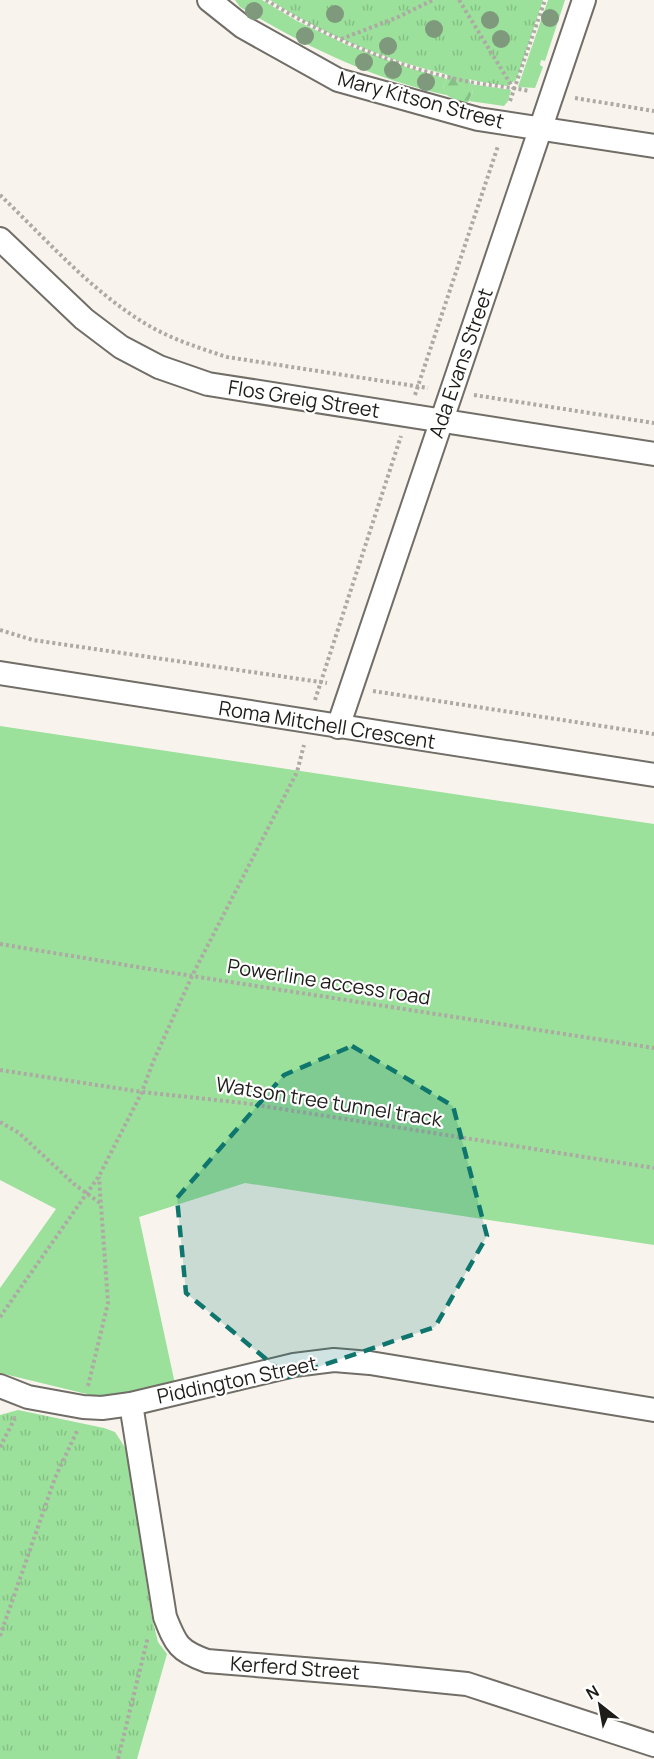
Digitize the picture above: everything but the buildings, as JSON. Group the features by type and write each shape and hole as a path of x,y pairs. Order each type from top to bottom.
{"street":[{"name":"Mary Kitson Street","path":"209,0 243,27 338,80 478,119 654,146"},
{"name":"Ada Evans Street","path":"338,726 584,0"},
{"name":"Flos Greig Street","path":"0,239 84,319 121,347 159,367 208,384 654,454"},
{"name":"Roma Mitchell Crescent","path":"0,673 654,775"},
{"name":"Piddington Street","path":"0,1386 28,1397 83,1407 102,1408 131,1404 294,1365 334,1360 370,1363 654,1410"},
{"name":"Kerferd Street","path":"131,1404 165,1617 174,1640 187,1654 207,1662 376,1674 467,1684 654,1745"}],"path":[{"path":"267,0 301,21 381,57 421,70 495,87"},
{"path":"340,39 345,35 396,18 434,0"},
{"path":"459,0 513,88"},
{"path":"319,682 505,123 513,88 525,63 545,0"},
{"path":"0,195 89,280 122,308 147,325 172,337 227,357"},
{"path":"0,630 33,640 654,734"},
{"path":"0,1317 99,1176 142,1092 192,976 297,772"},
{"name":"Powerline access road","path":"0,944 654,1048"},
{"name":"Watson tree tunnel track","path":"0,1070 142,1092 244,1103 654,1168"},
{"path":"0,1122 19,1133 74,1184 100,1203"},
{"path":"83,1407 108,1303 99,1176"},
{"path":"0,1447 15,1418 26,1420"},
{"path":"0,1636 55,1478 78,1428 69,1427"},
{"path":"118,1759 149,1632 165,1617"}],"highlighted area":[{"path":"352,1046 453,1106 487,1236 435,1327 288,1377 186,1293 177,1198 284,1075"}],"green space":[{"path":"235,0 262,0 297,21 347,45 409,68 447,79 443,86 446,95 392,80 340,60 264,21 240,7"},
{"path":"270,0 543,0 516,80 507,86 445,74 384,56 325,31"},
{"path":"548,0 565,0 545,61 541,60 540,65 543,67 535,88 518,87"},
{"path":"445,72 473,78 469,79 473,92 468,102 461,104 445,94 443,86 448,77"},
{"path":"470,84 511,90 508,101 504,106 469,101 473,92"},
{"path":"0,726 654,824 654,1245 245,1183 139,1217 175,1384 103,1398 0,1373 0,1288 56,1209 0,1180"},
{"path":"18,1410 104,1428 115,1432 126,1449 152,1618 158,1642 167,1654 137,1759 0,1759 0,1415"}]}
